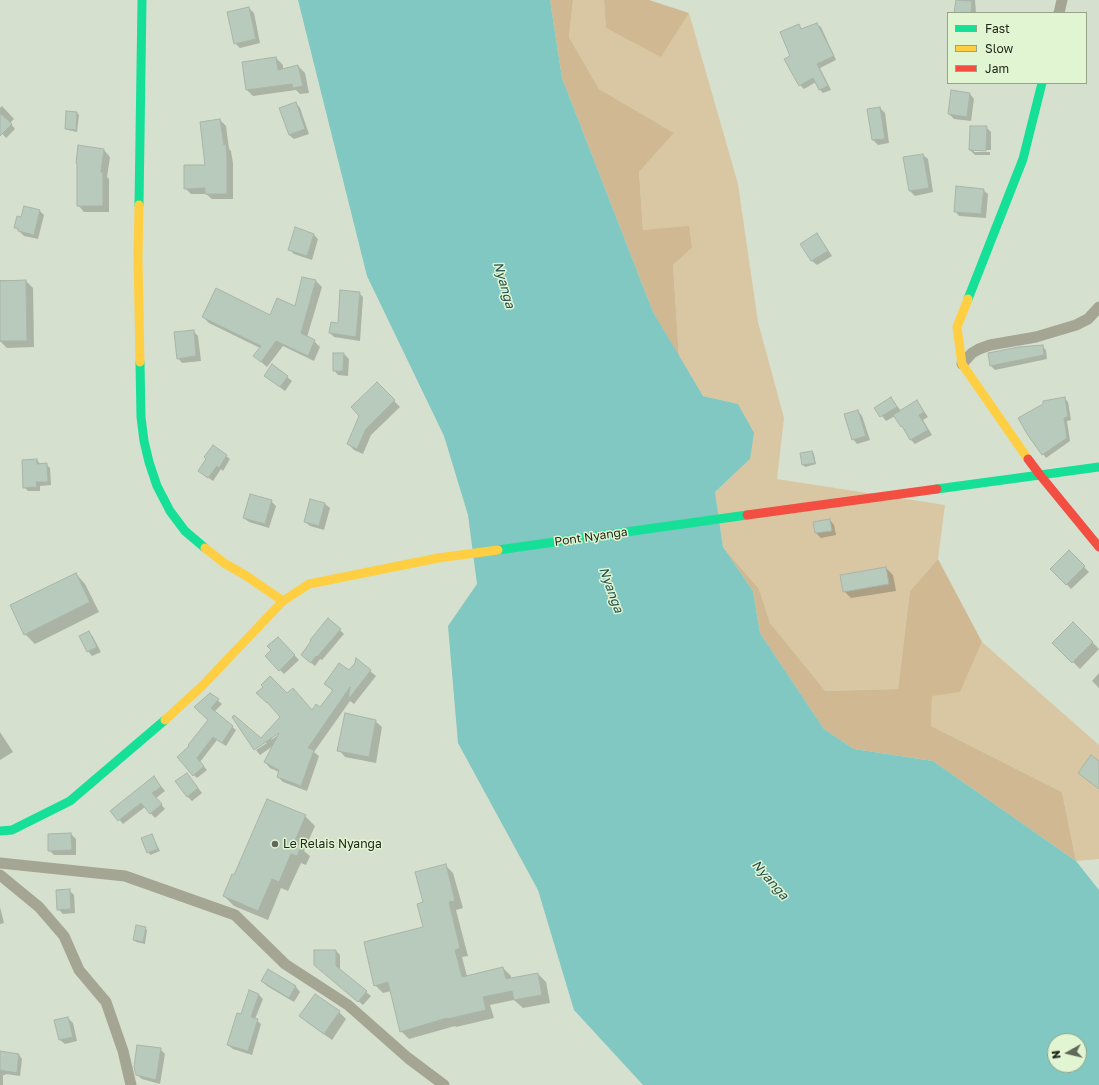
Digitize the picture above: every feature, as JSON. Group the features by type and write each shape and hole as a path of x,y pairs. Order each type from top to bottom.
{"main road":[{"path":"142,0 138,264 141,417 144,441 157,486 170,511 185,531 224,563 245,575 283,601"},
{"path":"1042,84 1023,159 957,327 962,364 1040,475 1099,547"},
{"name":"Pont Nyanga","path":"0,831 12,830 70,801 154,730 197,691 283,601 309,584 438,558 1099,467"}],"street":[{"path":"1059,12 1062,0"},
{"path":"962,364 972,353 990,345 1036,337 1076,325 1088,319 1099,307"},
{"path":"0,863 125,876 235,915 285,964 348,1005 408,1058 444,1085"},
{"path":"0,875 39,907 64,936 79,970 106,1002 123,1051 130,1085"}],"shaded area":[{"path":"550,0 573,0 569,37 599,89 674,133 639,172 643,230 689,226 692,248 673,265 679,357 653,312 562,78"},
{"path":"573,0 604,0 606,28 661,56 689,13 738,184 758,322 784,418 777,479 945,505 938,559 910,591 898,689 824,691 770,623 759,589 723,547 715,492 750,459 738,404 703,396 679,357 673,265 692,248 643,230 639,172 674,133 599,89 569,37"},
{"path":"604,0 649,0 689,13 661,57 606,28"},
{"path":"723,547 759,589 770,623 825,691 898,689 910,591 938,559 982,642 960,692 932,696 931,726 1062,792 1076,861 933,761 854,749 824,729 760,633 753,591"},
{"path":"982,642 1099,745 1099,859 1076,861 1062,792 931,726 932,695 960,691"}],"water":[{"name":"Nyanga","path":"298,0 550,0 562,78 653,312 703,396 738,404 754,433 750,459 715,492 723,547 753,591 760,633 824,729 854,749 933,761 1076,861 1099,890 1099,1085 643,1085 574,1010 538,890 458,743 448,626 477,584 468,515 444,436 367,276"}],"building":[{"path":"956,0 972,1 971,12 954,12"},
{"path":"249,7 256,39 234,44 227,12"},
{"path":"817,23 834,56 817,64 828,86 819,90 813,78 799,86 784,59 790,56 780,32 799,24 801,29"},
{"path":"276,57 278,70 298,65 303,86 293,88 292,84 246,90 242,62"},
{"path":"951,90 970,93 967,117 948,114"},
{"path":"296,102 305,129 289,135 279,108"},
{"path":"880,107 885,139 872,140 867,109"},
{"path":"66,111 77,112 76,130 65,129"},
{"path":"0,113 12,124 0,136"},
{"path":"220,119 224,145 226,144 227,194 205,194 205,188 184,189 184,165 205,165 200,122"},
{"path":"970,126 987,126 986,151 969,150"},
{"path":"78,145 104,149 101,172 103,172 103,206 77,206 76,163"},
{"path":"923,154 929,188 909,191 903,157"},
{"path":"956,186 984,189 981,214 954,212"},
{"path":"24,206 40,210 34,235 18,231 18,228 14,228 17,216 21,217"},
{"path":"295,227 314,234 307,256 288,250"},
{"path":"817,233 828,251 811,261 800,244"},
{"path":"302,277 316,280 301,333 315,340 308,356 276,341 261,362 253,356 261,346 202,317 216,288 270,315 277,298 295,306"},
{"path":"26,280 27,341 0,341 0,281"},
{"path":"340,290 360,292 356,337 329,333 331,322 338,323"},
{"path":"194,330 196,356 177,359 174,332"},
{"path":"1043,345 1044,355 990,366 988,353 1019,347"},
{"path":"333,353 344,353 343,371 333,371"},
{"path":"272,364 288,376 280,387 264,376"},
{"path":"377,382 395,400 366,429 357,449 347,444 359,416 351,407"},
{"path":"891,397 897,407 880,417 874,408"},
{"path":"1065,397 1068,417 1064,418 1067,438 1042,455 1018,418 1043,404 1043,401"},
{"path":"917,400 924,412 919,415 928,430 910,440 902,426 901,427 893,415"},
{"path":"858,410 866,436 852,440 844,414"},
{"path":"213,445 227,455 219,468 217,466 208,478 198,471 206,459 204,457"},
{"path":"812,451 815,463 802,465 800,453"},
{"path":"37,459 37,464 47,463 48,482 36,482 37,487 23,488 22,460"},
{"path":"250,494 272,500 265,524 243,518"},
{"path":"310,499 325,503 319,526 304,522"},
{"path":"830,519 832,531 815,533 813,522"},
{"path":"1069,550 1085,566 1066,585 1050,569"},
{"path":"886,567 889,584 843,592 840,575"},
{"path":"76,573 90,602 24,635 10,605"},
{"path":"328,618 341,629 311,663 301,655 311,641 310,640"},
{"path":"1073,622 1093,642 1072,663 1052,643"},
{"path":"89,631 97,647 87,652 79,636"},
{"path":"278,637 295,655 279,671 265,656 271,650 267,646"},
{"path":"356,658 371,670 348,700 350,687 308,748 314,750 301,786 277,777 279,770 264,762 279,733 254,750 232,717 234,715 261,738 280,717 267,702 256,693 263,687 261,685 270,676 287,693 293,688 312,710 316,704 320,707 333,690 324,684 339,663 349,670 355,663"},
{"path":"210,693 219,699 211,708 233,726 222,743 213,737 197,758 204,766 193,776 177,757 189,746 188,745 208,720 194,707"},
{"path":"345,713 376,720 369,757 337,751"},
{"path":"1091,755 1099,761 1099,789 1078,773"},
{"path":"187,773 198,788 187,797 175,781"},
{"path":"154,776 161,787 152,793 162,804 150,814 141,803 118,821 110,811"},
{"path":"267,799 306,815 294,843 301,846 297,856 291,854 279,882 272,879 258,911 223,896 232,874 234,875"},
{"path":"71,833 72,850 48,851 48,834"},
{"path":"152,834 158,849 147,853 141,838"},
{"path":"446,864 455,901 449,902 460,948 455,950 462,977 503,967 506,979 538,973 542,995 514,1000 512,991 483,997 486,1010 447,1018 400,1032 388,982 374,986 364,942 423,927 417,904 423,902 415,872"},
{"path":"70,889 71,909 57,910 56,890"},
{"path":"136,925 146,927 143,942 133,940"},
{"path":"314,950 336,950 336,966 367,991 358,1002 314,965"},
{"path":"268,969 296,986 289,998 261,981"},
{"path":"249,990 259,994 251,1017 258,1019 248,1051 227,1045 237,1013 241,1014"},
{"path":"315,994 340,1011 324,1034 299,1016"},
{"path":"68,1017 73,1037 59,1040 54,1020"},
{"path":"137,1045 161,1048 156,1080 136,1075 134,1067"},
{"path":"0,1051 19,1054 17,1073 0,1070"}],"traffic: fast":[{"path":"139,205 142,0"},
{"path":"968,299 1023,159 1042,84"},
{"path":"140,362 141,417 144,441 157,486 170,511 185,531 205,548"},
{"path":"937,489 1099,467"},
{"path":"498,550 747,515"},
{"path":"0,831 12,830 70,801 165,720"}],"traffic: slow":[{"path":"139,205 138,257 140,362"},
{"path":"968,299 957,327 962,364 1028,459"},
{"path":"205,548 224,563 245,575 283,601 309,584 438,558 498,550"},
{"path":"165,720 202,686 283,601"}],"traffic: jam":[{"path":"1028,459 1099,547"},
{"path":"747,515 937,489"}],"place":[{"name":"Le Relais Nyanga","path":"275,844"}]}
